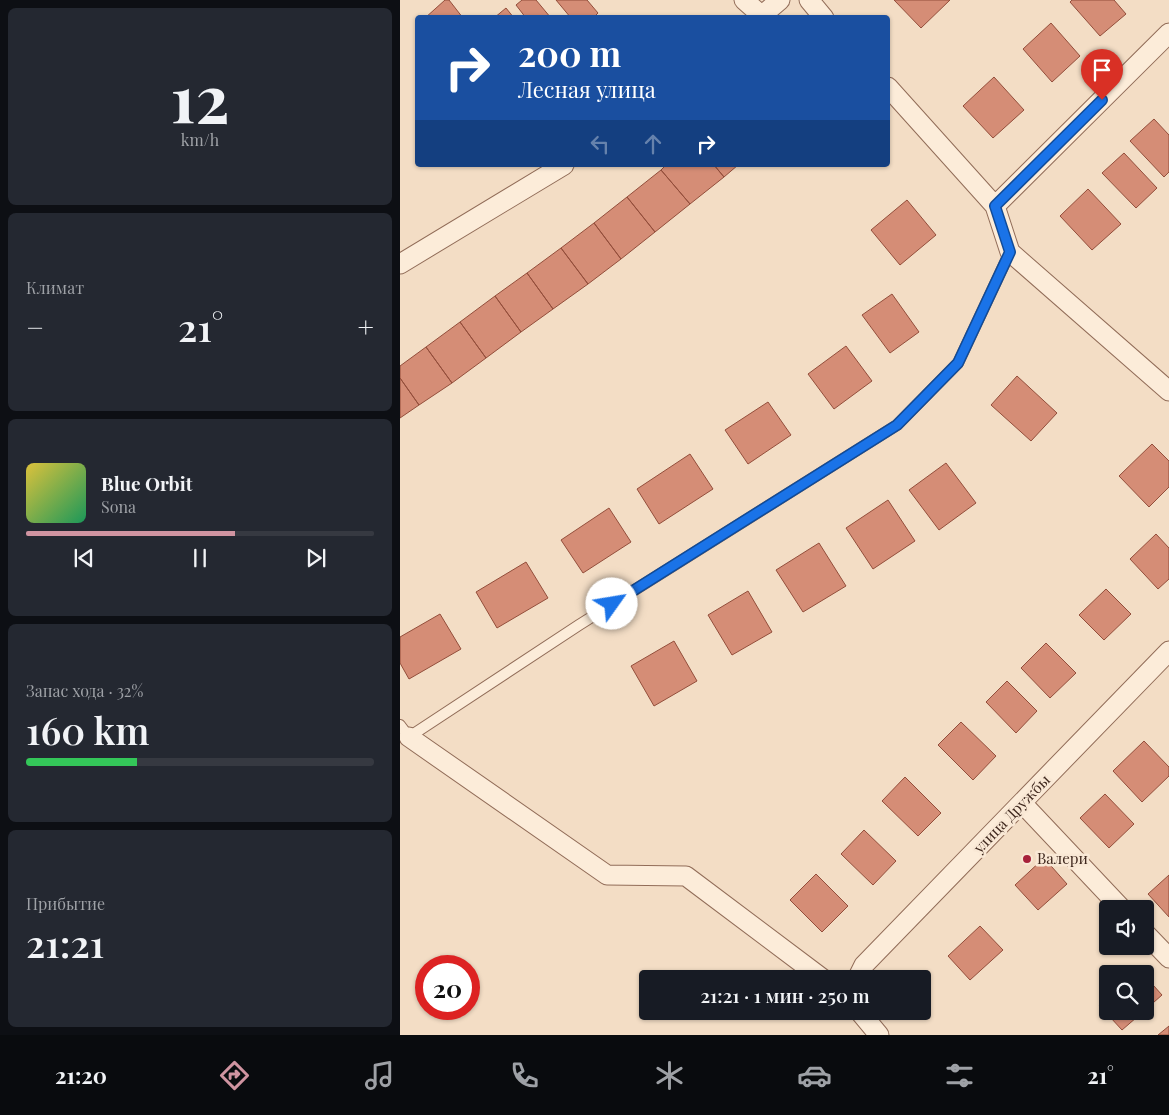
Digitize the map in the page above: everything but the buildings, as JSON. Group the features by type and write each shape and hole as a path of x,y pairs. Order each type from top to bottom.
{"street":[{"path":"744,0 760,15"},
{"path":"762,15 780,0"},
{"path":"809,0 822,15"},
{"path":"995,206 1169,33"},
{"path":"890,89 995,206 1010,252 1169,391"},
{"path":"400,264 561,167"},
{"name":"улица Дружбы","path":"862,970 864,965 1169,651"},
{"path":"404,731 608,875 686,876 811,970"},
{"path":"1022,803 1114,900"},
{"path":"1154,942 1169,958"},
{"path":"866,1020 879,1035"}],"lane":[{"path":"404,731 579,625 897,425 958,363 1010,252"}],"place":[{"name":"Валери","path":"1027,859"}],"route":[{"path":"612,604 897,425 958,363 1010,252 995,206 1102,100"}]}
